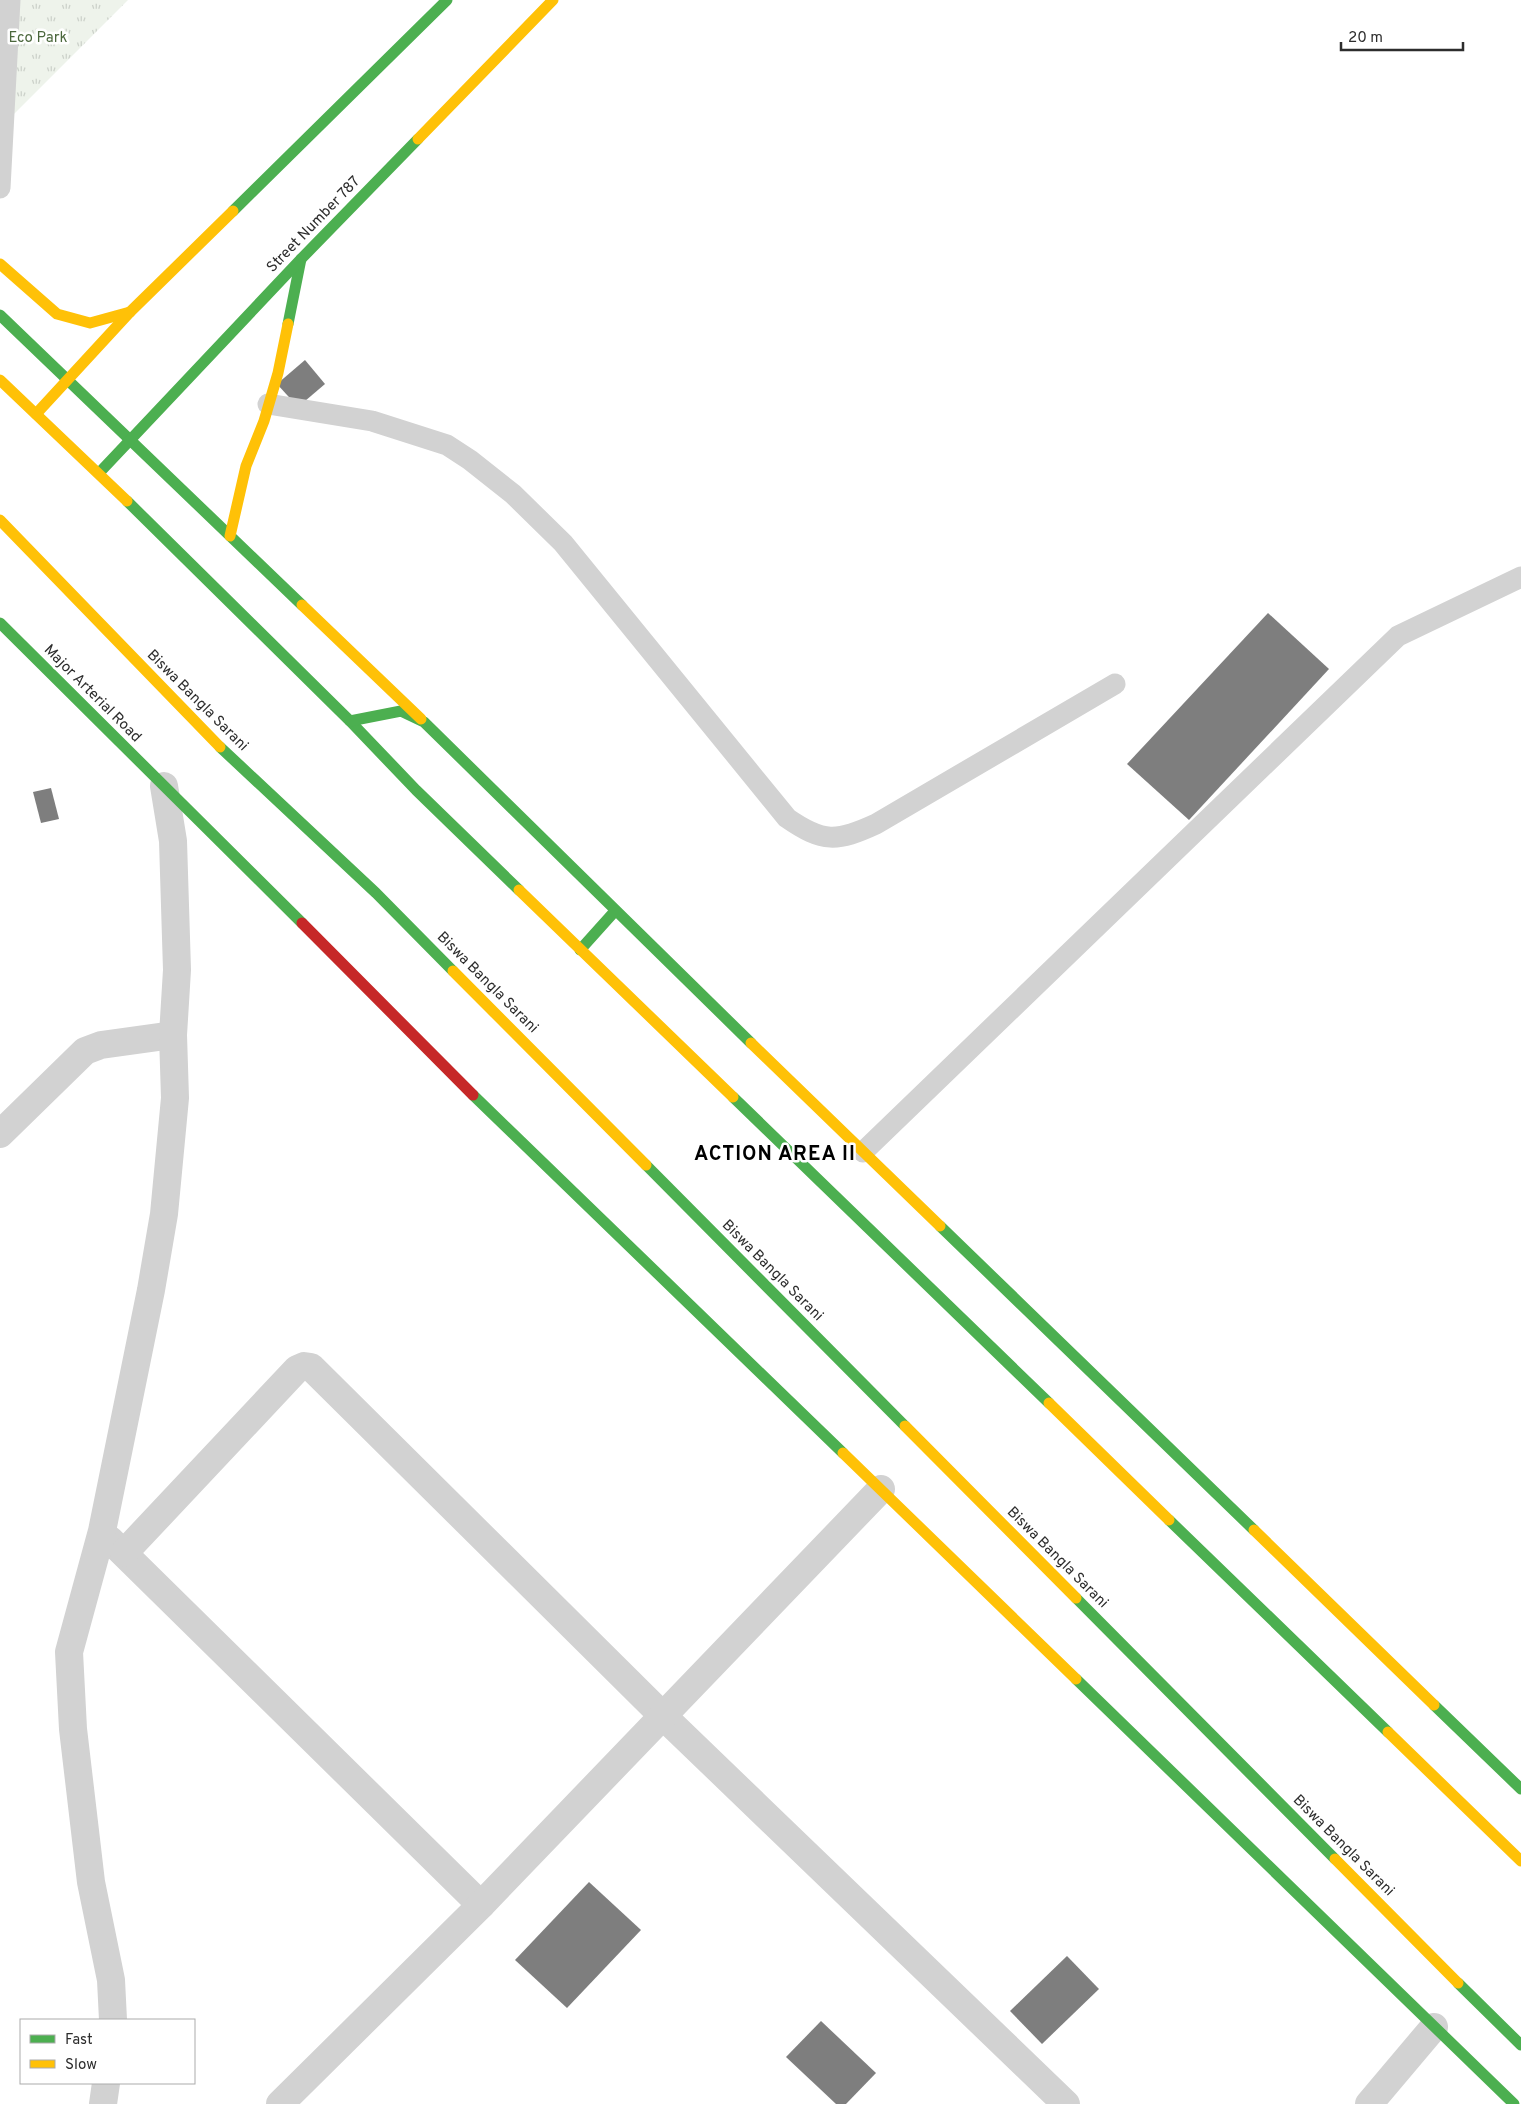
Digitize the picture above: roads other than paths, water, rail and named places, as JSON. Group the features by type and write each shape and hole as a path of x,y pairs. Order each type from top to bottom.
{"street":[{"path":"36,414 130,312 447,0"},
{"name":"Street Number 787","path":"99,473 553,0"},
{"path":"230,536 246,466 278,373 302,260"},
{"path":"0,264 57,314 90,322 130,312"},
{"path":"0,315 424,722 615,911 1521,1789"},
{"path":"0,380 99,473 350,721 416,790 580,950 1521,1861"},
{"name":"Biswa Bangla Sarani","path":"0,520 176,703 250,777 376,893 1521,2045"},
{"name":"Major Arterial Road","path":"0,623 278,898 501,1123 881,1488 1514,2104"},
{"path":"350,721 401,712 424,722"},
{"path":"113,2019 111,1980 91,1882 73,1729 69,1652 102,1532 151,1290 164,1214 175,1098 173,1035 177,970 174,841 164,786"},
{"path":"580,950 615,911"},
{"path":"0,1134 85,1051 101,1045 173,1035"},
{"path":"124,1553 298,1369 304,1366 311,1367 663,1716 1066,2104"},
{"path":"280,2104 481,1905 881,1488"},
{"path":"102,1532 481,1905"},
{"path":"1369,2104 1434,2027"},
{"path":"103,2104 106,2084"}],"lane":[{"path":"0,188 10,0"},
{"path":"268,404 372,421 447,445 470,460 513,494 563,542 787,818 807,831 824,838 848,836 876,824 1115,684"},
{"path":"863,1152 1398,636 1521,577"}],"district":[{"name":"ACTION AREA II","path":"775,1155"}],"park label":[{"name":"Eco Park","path":"38,38"}]}
